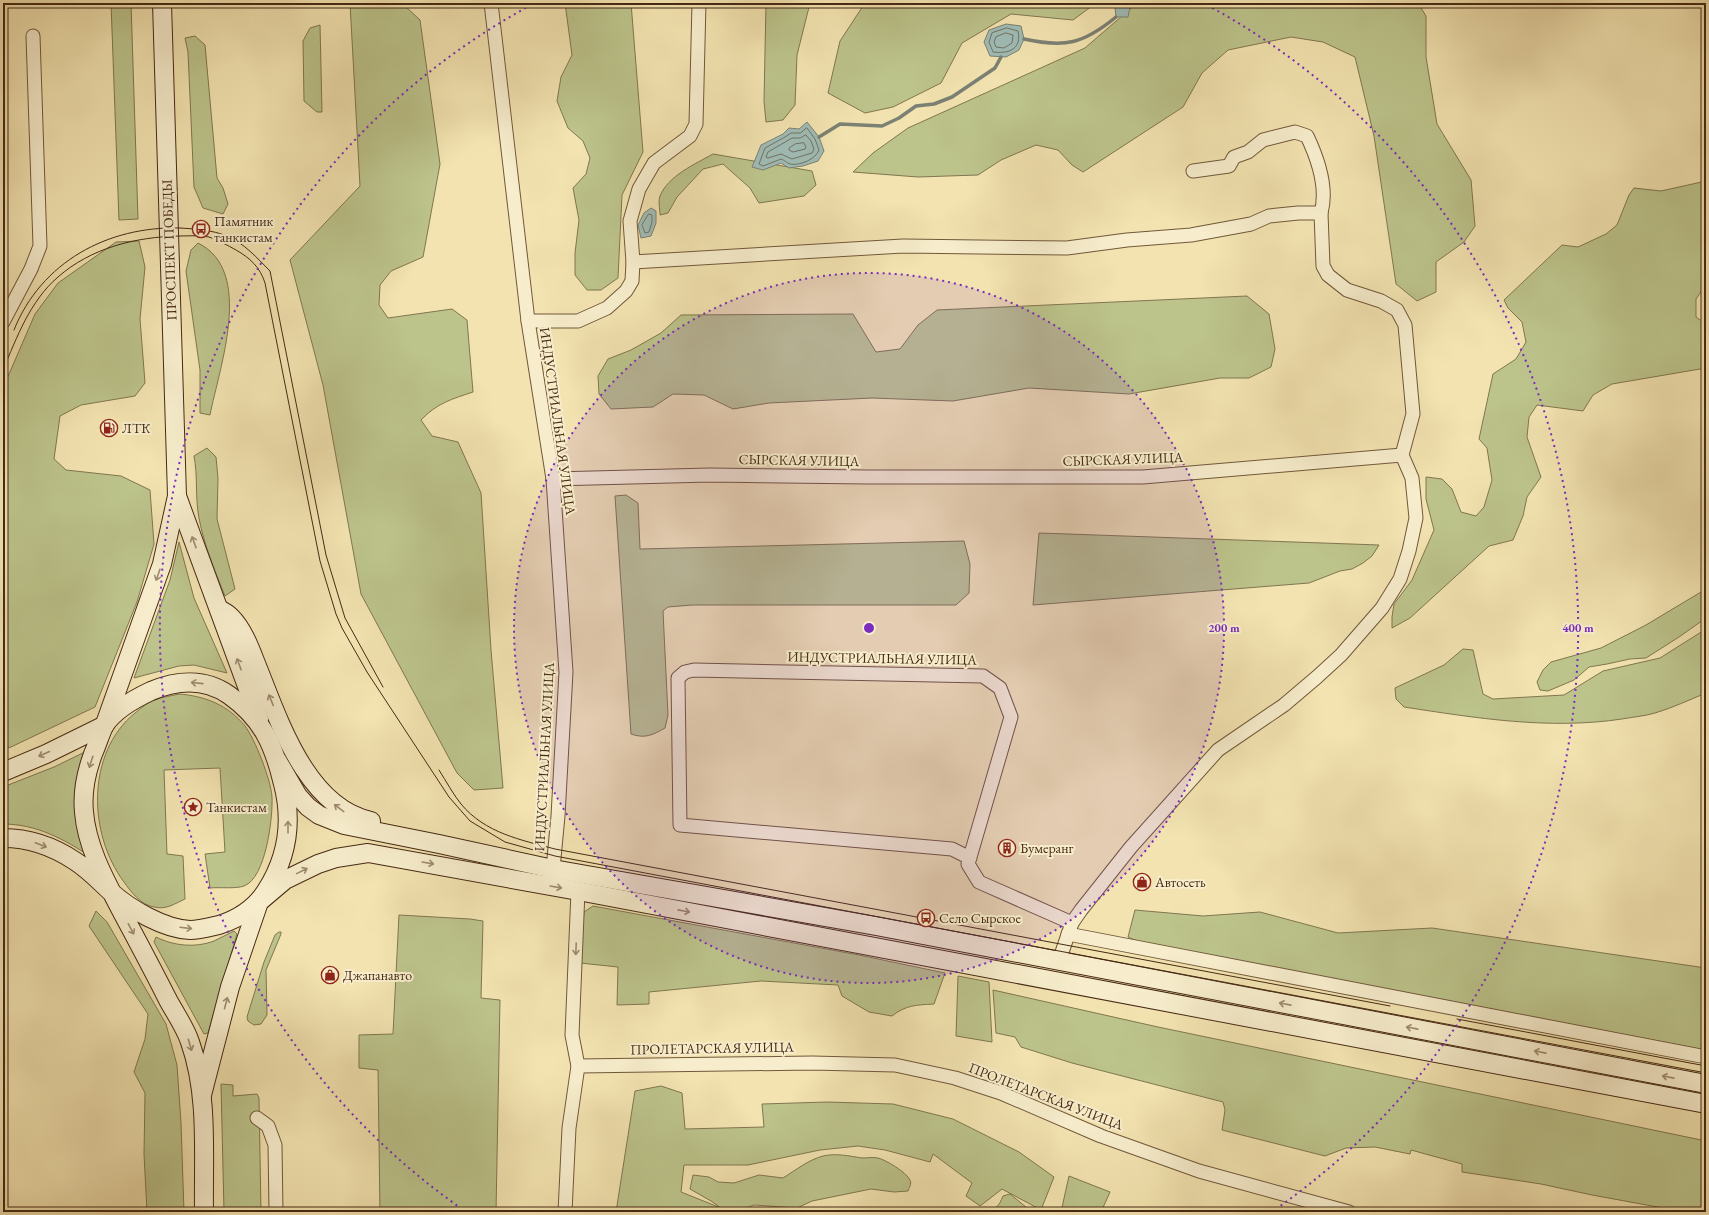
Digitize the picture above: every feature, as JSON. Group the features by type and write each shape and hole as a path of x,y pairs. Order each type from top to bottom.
{"main road":[{"name":"ПРОСПЕКТ ПОБЕДЫ","path":"162,3 177,496"},
{"path":"177,496 262,727 277,760 298,796 319,815 344,825 553,869 876,926 1706,1084"},
{"path":"177,496 162,564 105,725 89,764 85,781 84,813 96,860 190,1041 202,1095 204,1212"},
{"path":"219,609 231,616 238,627 252,653 276,714 306,772 328,799 345,812 367,821 430,834 437,838 439,844"},
{"path":"3,772 46,754 105,725 128,703 165,685 183,682 207,684 226,693 244,706 262,727"},
{"path":"202,1095 230,986 259,902 275,877 283,857 288,834 288,810 285,790 277,760"},
{"path":"3,838 33,842 57,851 90,872 113,895 153,919 170,926 190,930 208,928 226,923 241,915 259,902 285,880 318,864 336,858 368,853 578,891 1706,1104"}],"street":[{"name":"ИНДУСТРИАЛЬНАЯ УЛИЦА","path":"491,3 528,321 553,479 566,672 558,816 553,869"},
{"path":"528,321 578,321 607,308 626,290 632,281 633,262 630,221 639,189 654,163 690,136 696,124 699,3"},
{"path":"3,322 31,269 40,246 33,36"},
{"path":"1059,961 1070,929 1131,847 1218,750 1284,705 1340,654 1382,608 1400,579 1409,551 1416,518 1412,478 1402,455 1413,414 1405,325 1397,310 1381,301 1347,290 1328,275 1323,266 1320,213 1324,201 1320,173 1314,151 1307,136 1295,132 1263,140 1248,152 1234,156 1229,166 1193,170"},
{"path":"633,262 903,246 1066,248 1127,240 1191,235 1251,224 1269,216 1298,213 1320,213"},
{"name":"СЫРСКАЯ УЛИЦА","path":"553,479 710,475 867,477 1143,477 1402,455"},
{"name":"ИНДУСТРИАЛЬНАЯ УЛИЦА","path":"694,670 983,676 1000,688 1011,717 970,858 952,849 680,826 678,678 685,672 694,670"},
{"path":"970,858 968,864 979,882 1070,929 1706,1057"},
{"path":"565,1212 569,1128 578,1066 572,1035 578,891"},
{"name":"ПРОЛЕТАРСКАЯ УЛИЦА","path":"578,1066 812,1063 895,1065 955,1078 1001,1093 1101,1136 1199,1171 1349,1212"},
{"path":"257,1118 268,1126 275,1145 276,1212"}],"green space":[{"path":"111,3 131,3 138,219 119,220"},
{"path":"350,3 404,3 405,6 420,20 440,164 423,257 391,271 380,285 379,305 388,318 452,309 467,320 473,392 452,399 433,409 421,420 432,436 458,442 481,493 491,650 503,788 474,790 457,773 361,594 323,385 290,260 360,186"},
{"path":"565,3 631,3 643,152 622,195 618,278 601,290 587,290 575,275 575,253 579,220 573,188 586,174 590,158 583,141 568,128 557,101 561,77 572,55"},
{"path":"766,3 810,3 797,55 795,105 783,120 766,122 764,101"},
{"path":"865,3 1096,3 1073,20 1011,14 962,43 941,83 893,107 865,113 828,93 840,41"},
{"path":"1137,3 1418,3 1426,16 1426,57 1437,124 1471,180 1475,226 1464,242 1436,262 1436,292 1417,301 1396,284 1374,136 1355,57 1323,42 1291,37 1228,50 1202,73 1183,107 1083,172 1072,165 1058,150 1036,145 1001,160 978,175 918,177 853,172 873,153 908,128 1085,48"},
{"path":"320,25 322,112 317,112 304,101 303,41 310,28"},
{"path":"195,36 205,45 217,178 223,188 228,204 223,214 203,208 194,187 188,52 185,38"},
{"path":"713,154 812,171 816,185 804,196 759,203 750,188 723,164 703,169 677,197 668,213 660,215 659,198 669,182 690,166"},
{"path":"1706,181 1706,285 1696,299 1696,317 1706,324 1706,368 1612,384 1593,395 1583,411 1537,405 1529,417 1527,437 1541,477 1527,497 1523,516 1513,540 1489,546 1410,618 1392,628 1394,604 1412,580 1434,530 1426,499 1426,477 1442,479 1452,489 1461,512 1476,516 1484,507 1492,480 1487,448 1479,439 1493,374 1516,359 1526,342 1522,322 1508,308 1504,300 1562,245 1578,247 1606,234 1617,225 1629,195 1634,188 1661,191"},
{"path":"139,241 145,267 140,319 145,383 135,396 81,405 60,416 54,459 66,470 121,476 150,490 154,544 137,602 95,707 11,747 3,749 3,388 35,314 58,283 116,242"},
{"path":"198,243 215,257 225,275 229,297 229,322 225,347 210,415 200,413 200,370 186,271 191,250"},
{"path":"1247,296 1269,314 1275,349 1271,367 1249,378 1220,378 1129,394 1029,388 953,401 872,398 769,403 733,409 704,395 673,394 653,407 611,409 599,394 598,376 608,359 631,350 661,333 681,315 853,314 876,352 900,349 918,325 937,310"},
{"path":"207,448 216,457 218,478 217,519 235,589 225,596 207,548 201,528 198,510 194,456"},
{"path":"626,495 638,503 640,549 964,541 970,564 969,593 956,605 692,605 668,607 663,611 668,715 665,728 649,736 631,734 615,496"},
{"path":"1039,533 1379,545 1372,556 1352,569 1340,571 1309,583 1033,605"},
{"path":"179,542 194,598 227,673 194,665 179,666 134,678 170,580"},
{"path":"1706,589 1706,618 1646,658 1630,659 1589,667 1574,680 1548,691 1540,690 1537,682 1543,670 1551,662 1601,648 1646,625"},
{"path":"1706,629 1706,693 1651,714 1595,722 1540,723 1485,719 1404,707 1396,699 1395,688 1444,665 1463,649 1473,650 1483,694 1493,699 1564,695 1603,671 1660,658"},
{"path":"179,694 207,699 224,707 245,726 258,750 266,770 272,797 271,818 267,846 263,860 252,881 241,887 210,888 205,854 225,852 220,768 164,770 167,854 183,856 185,899 170,906 158,908 149,906 137,898 124,882 112,863 104,841 99,818 98,794 100,771 108,750 119,730 135,713 150,702"},
{"path":"91,749 91,857 70,844 49,834 27,827 3,824 3,787 54,767"},
{"path":"593,906 859,955 945,973 934,1004 912,1006 897,1012 892,1016 869,1012 842,996 838,985 761,981 649,992 649,1004 617,1005 618,967 580,963 584,912"},
{"path":"1135,910 1203,916 1260,912 1338,933 1432,928 1706,968 1706,1050 1139,942 1128,937"},
{"path":"96,911 107,922 166,1024 177,1065 181,1123 184,1212 147,1212 144,1154 145,1093 134,1072 145,1039 148,1014 89,926"},
{"path":"399,915 483,921 481,998 500,1000 496,1212 380,1212 378,1070 359,1068 359,1035 393,1034"},
{"path":"234,931 237,934 208,1033 204,1034 154,942 156,937 177,944 199,945 214,941"},
{"path":"281,932 281,934 266,970 267,1015 261,1024 254,1025 248,1021 247,1017 264,962 275,935"},
{"path":"958,976 989,982 992,1042 956,1036"},
{"path":"993,990 1158,1027 1706,1141 1706,1212 1685,1212 1541,1184 1462,1172 1462,1164 1411,1150 1410,1154 1375,1147 1346,1148 1325,1156 1222,1130 1225,1110 1223,1102 1072,1063 1021,1047 1015,1037 996,1033"},
{"path":"221,1084 233,1085 233,1096 257,1094 259,1098 261,1212 224,1212"},
{"path":"661,1086 682,1093 685,1129 764,1127 762,1104 827,1102 893,1104 953,1119 1019,1152 1054,1177 1041,1210 1002,1189 980,1206 966,1196 972,1183 933,1154 930,1162 885,1150 858,1146 820,1150 748,1165 684,1165 681,1192 721,1208 690,1189 693,1175 709,1177 718,1182 734,1183 759,1175 783,1178 812,1160 823,1156 833,1155 882,1159 896,1167 908,1177 911,1183 908,1191 894,1192 871,1189 812,1201 797,1208 754,1205 738,1211 725,1210 729,1212 616,1212 635,1091"},
{"path":"1069,1176 1110,1192 1101,1212 1061,1212"},
{"path":"1010,1194 1032,1212 985,1212 985,1210 997,1207 1003,1196"}],"water":[{"path":"1118,3 1131,3 1128,17 1116,17 1115,7"},
{"path":"1006,24 1021,26 1024,39 1019,50 1006,57 990,56 984,42 989,30"},
{"path":"807,122 819,137 824,151 818,161 803,166 789,168 781,163 763,170 752,167 761,145 783,134 789,128 799,129"},
{"path":"651,208 656,211 656,223 651,236 641,238 638,225 644,213"}],"waterway":[{"path":"1024,39 1051,43 1073,42 1093,33 1116,17"},
{"path":"819,137 840,124 882,126 899,118 916,106 934,104 952,97 995,68 1001,57"}],"tram line":[{"path":"14,330 26,306 41,285 59,267 80,253 103,241 127,234 153,229 198,229 227,236 245,247 255,256 270,271 326,555 345,618 383,687"},
{"path":"3,370 25,320 40,297 58,277 85,258 114,246 130,242 163,237 202,236 209,237 222,243 241,253 250,260 260,272 265,283 320,561 336,614 342,628 367,672 449,797 470,821 505,842 555,856 1706,1073"},
{"path":"439,770 461,804 481,822 504,834 555,849 1390,1006"},
{"path":"1457,1019 1706,1066"}],"place":[{"name":"Памятник танкистам","path":"201,229"},
{"name":"ЛТК","path":"109,428"},
{"name":"Танкистам","path":"193,807"},
{"name":"Бумеранг","path":"1007,848"},
{"name":"Автосеть","path":"1142,882"},
{"name":"Село Сырское","path":"926,918"},
{"name":"Джапанавто","path":"330,975"}]}
